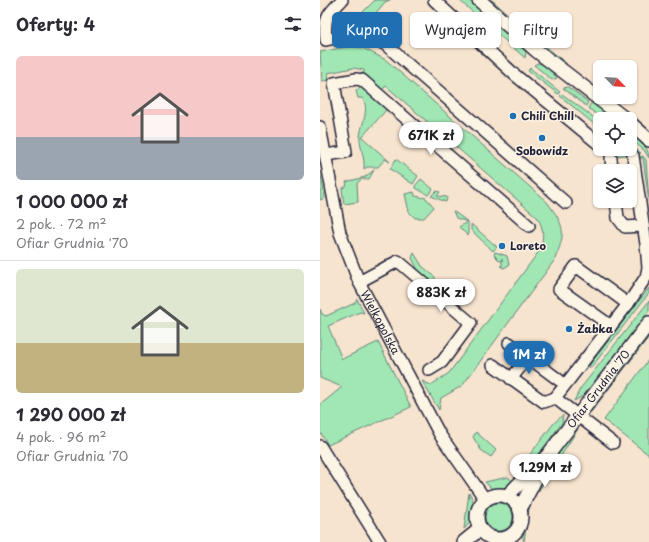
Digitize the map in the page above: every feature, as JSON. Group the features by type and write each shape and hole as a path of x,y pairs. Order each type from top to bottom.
{"street":[{"path":"342,0 328,14 324,26 326,40 345,35 363,34 386,45 566,203"},
{"path":"434,0 515,75 593,139"},
{"path":"479,0 537,51 616,112"},
{"path":"326,155 346,152 334,83 356,79 362,80 529,226"},
{"name":"Wielkopolska","path":"320,127 340,233 359,282 440,435 485,499"},
{"path":"637,129 649,140"},
{"path":"492,365 544,402 555,398 642,284 648,268 633,156"},
{"path":"611,158 611,164"},
{"path":"617,208 618,218 625,227 642,226"},
{"path":"359,282 398,261 471,323 442,362 429,370"},
{"path":"611,326 559,288 576,266 628,304"},
{"name":"Ofiar Grudnia '70","path":"507,496 548,454 649,322"},
{"path":"509,342 559,380"},
{"path":"511,378 528,357"},
{"path":"555,398 613,443"},
{"path":"320,446 380,542"},
{"name":"Ofiar Grudnia '70","path":"520,509 548,454"},
{"path":"492,496 507,496 515,501 520,509 520,524 513,539 494,539 486,535 480,529 477,522 477,513 485,499 492,496"},
{"path":"464,542 480,529"}],"green space":[{"path":"375,0 390,0 385,2 377,12 363,12"},
{"path":"459,0 468,0 482,12 473,12"},
{"path":"487,0 492,0 509,15 509,19"},
{"path":"501,29 509,36 509,44 501,37"},
{"path":"341,48 363,48 386,60 547,202 561,224 561,243 554,261 462,386 441,398 439,410 422,381 431,385 449,373 540,250 543,237 541,225 537,217 386,86 381,91 363,77 364,70 353,68 328,73 329,80 322,81 320,52"},
{"path":"514,48 523,48 526,52 525,58"},
{"path":"543,48 548,48 566,63 567,66"},
{"path":"538,63 546,67 557,78 552,80 534,65"},
{"path":"530,68 560,92 558,94 528,71"},
{"path":"363,86 387,109 362,137 390,162 385,159 378,167 367,167 364,169 360,133 365,107 362,98 358,98 356,91"},
{"path":"568,87 588,102 586,106 563,88"},
{"path":"562,94 593,117 593,123 560,96"},
{"path":"592,102 605,112 593,112 588,108"},
{"path":"637,137 645,146 649,154 649,158 644,150 637,144"},
{"path":"643,156 646,160 649,202 643,158 634,159"},
{"path":"396,159 418,176 413,184 390,169"},
{"path":"374,170 369,179 362,179 357,183 358,202 344,204 342,189 347,185 346,182 365,177"},
{"path":"320,171 325,198 320,200"},
{"path":"421,179 433,189 428,195 415,186"},
{"path":"436,191 440,192 437,196 447,197 446,202 431,196"},
{"path":"414,192 415,196 426,198 434,207 424,218 415,218 409,212 405,194"},
{"path":"453,211 468,222 468,236 459,227 467,222 456,218"},
{"path":"471,224 497,247 493,251 471,230"},
{"path":"495,252 507,256 509,265 504,268 500,266 502,266 502,261 494,255"},
{"path":"414,253 422,266 435,277 435,286 420,274 412,258"},
{"path":"649,288 649,293 591,368 589,367 591,363"},
{"path":"357,299 364,313 360,312 328,326 342,359 378,342 411,407 328,445 320,432 320,405 342,387 320,378 320,309 322,314 326,316 355,303"},
{"path":"649,301 649,311 583,396 574,401 580,389"},
{"path":"649,332 649,337 591,412 590,410"},
{"path":"649,359 649,455 604,420"},
{"path":"563,415 562,423 520,479 515,474 554,423"},
{"path":"578,429 538,492 535,491 571,434"},
{"path":"476,432 496,450 491,457 481,450 473,437"},
{"path":"508,477 516,484 505,491 492,489 485,482"},
{"path":"469,493 474,507 472,517 464,529"},
{"path":"533,497 529,509 524,541 522,536 523,525 526,513"},
{"path":"499,503 509,507 513,517 509,527 499,531 489,527 485,517 489,507"}],"place":[{"name":"Chili Chill","path":"513,116"},
{"name":"Sobowidz","path":"542,138"},
{"name":"Loreto","path":"502,246"},
{"name":"Żabka","path":"569,329"}]}
